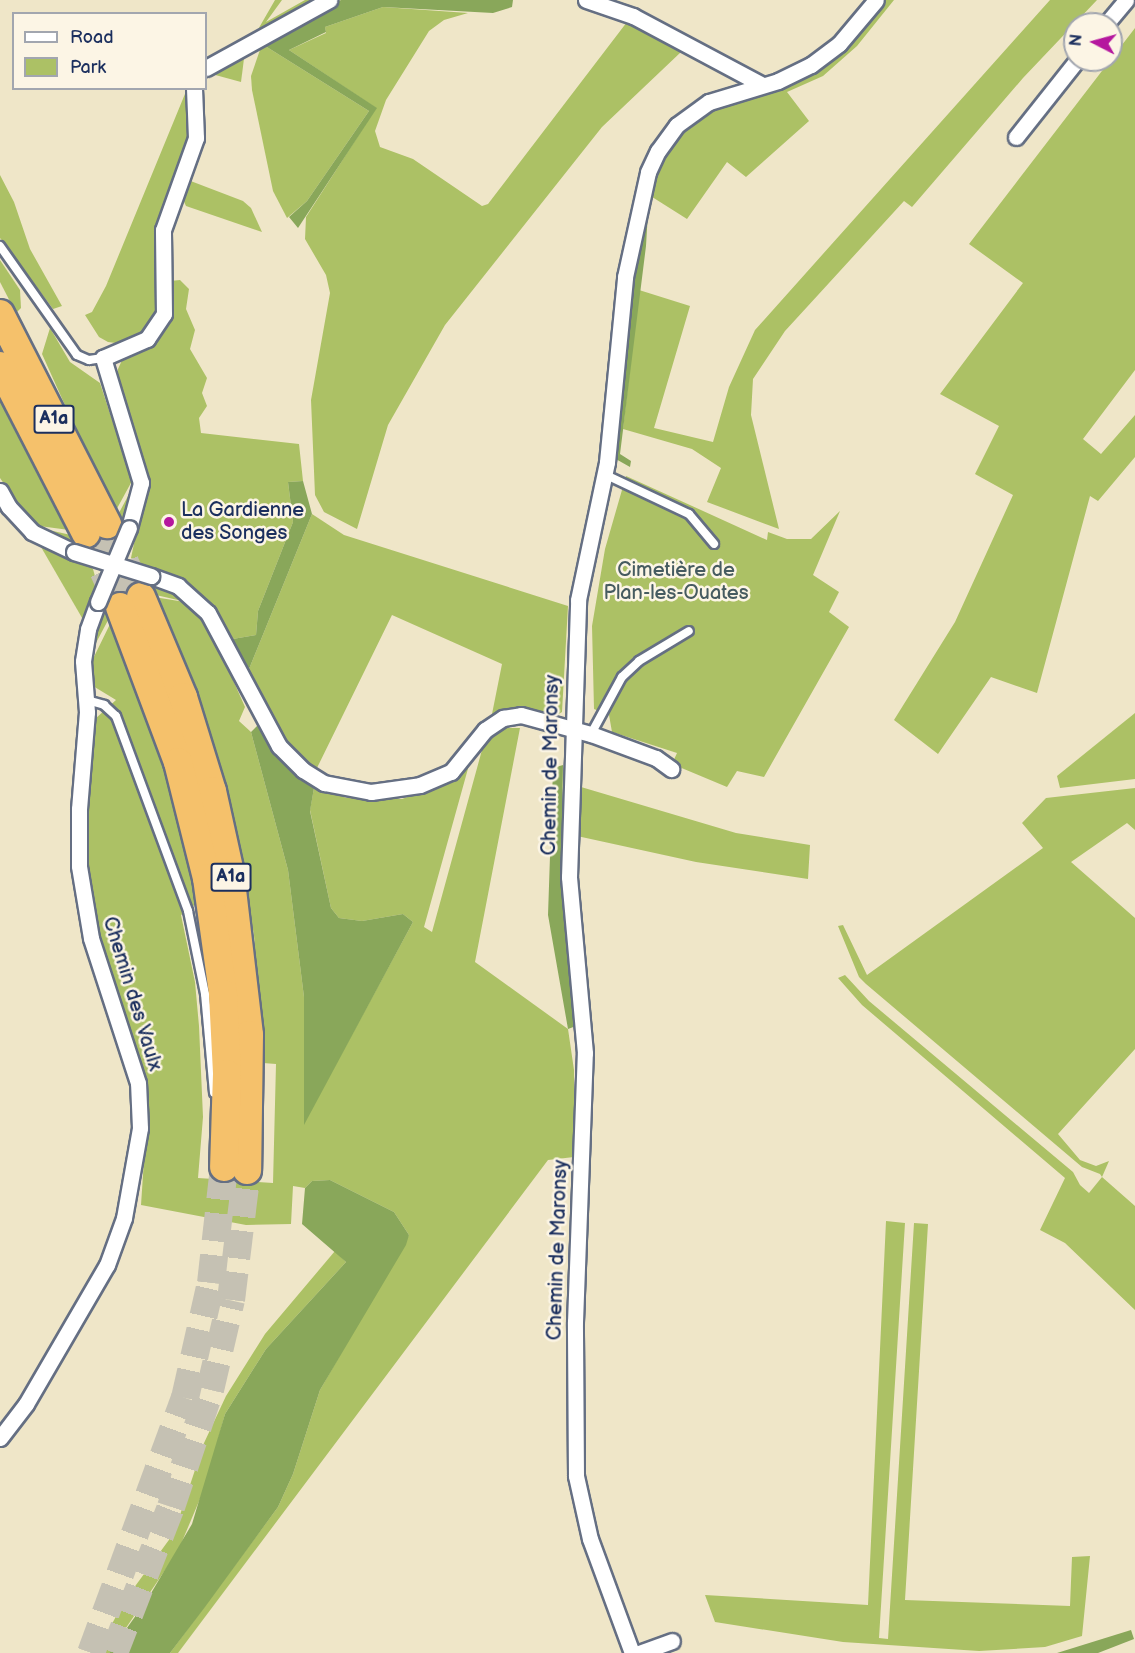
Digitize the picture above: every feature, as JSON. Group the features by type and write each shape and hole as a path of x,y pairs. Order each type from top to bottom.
{"highway":[{"name":"A1a","path":"0,314 99,534"},
{"name":"A1a","path":"0,366 99,534"},
{"name":"A1a","path":"128,595 183,697 212,791 230,873 249,1035 236,1169"}],"street":[{"path":"207,67 329,0"},
{"path":"585,0 633,16 763,85"},
{"name":"Chemin de Maronsy","path":"632,1653 590,1539 574,1452 585,1053 570,877 578,600 604,474 615,401 624,277 648,172 663,143 687,117 715,100 797,73 828,55 876,0"},
{"path":"1116,12 1126,0"},
{"path":"1016,137 1067,72"},
{"path":"104,358 147,339 164,314 163,230 196,138 194,90"},
{"name":"Chemin des Vaulx","path":"0,1438 26,1404 107,1265 124,1218 140,1128 138,1083 91,938 79,866 87,700 85,645 128,595 99,534 141,483 104,358"},
{"path":"0,491 9,507 32,532 99,534 128,595 178,586 208,613 279,746 303,770 324,783 371,792 420,785 451,772 485,730 512,716 573,728 656,758 671,769"},
{"path":"639,1653 672,1641"}],"lane":[{"path":"0,246 77,355 89,360 104,358"},
{"path":"604,474 672,503 699,522 714,544"},
{"path":"591,734 622,677 639,661 689,631"},
{"path":"87,700 114,711 188,911 236,1169"}],"green space":[{"path":"275,0 282,0 266,22 305,0 316,0 256,33"},
{"path":"341,0 513,0 512,7 493,13 383,7 325,27 326,32 289,50 377,108 298,228 289,217 307,201 369,111 262,44"},
{"path":"884,0 894,0 857,46 823,76 787,92 809,121 746,177 727,162 687,219 649,195 665,154 685,127 708,111 814,71 845,48"},
{"path":"1050,0 1097,0 1086,12 1063,12 1063,36 1023,78 912,207 904,201 785,331 753,379 751,415 779,529 707,502 721,468 692,449 623,429 639,290 690,306 654,428 713,442 729,387 755,330"},
{"path":"383,7 468,13 444,20 429,31 386,100 375,131 380,147 413,159 482,206 488,204 627,22 681,52 602,127 445,325 388,425 357,529 324,512 315,495 311,400 330,293 326,275 305,239 306,217 376,108 289,50 326,33 325,27"},
{"path":"1135,28 1135,370 1083,439 1101,454 1135,415 1135,457 1098,501 1090,496 1037,693 991,677 938,754 894,720 955,622 1013,495 975,474 999,426 940,394 1023,283 969,244 1101,72 1123,72 1123,44"},
{"path":"262,44 369,111 307,201 287,218 273,191 252,90 251,76"},
{"path":"245,51 241,82 208,73"},
{"path":"187,90 192,134 162,212 157,313 141,336 123,344 108,342 99,337 85,315 92,312 106,286"},
{"path":"0,175 14,202 30,249 62,306 53,309 0,238"},
{"path":"188,180 243,201 251,208 262,232 186,206 181,195"},
{"path":"649,195 646,246 620,454 631,461 630,467 614,458 624,385 631,274"},
{"path":"0,260 20,290 21,308 16,313 0,282"},
{"path":"180,280 189,289 186,309 195,330 190,349 207,378 202,393 207,406 199,418 201,433 299,444 303,481 288,482 293,522 258,611 256,635 227,640 222,623 197,592 176,576 138,564 131,558 148,476 117,381 118,369 123,358 155,341 167,324 170,281"},
{"path":"50,328 70,362 100,383 132,481 114,514 42,354"},
{"path":"0,395 69,530 32,525 0,478"},
{"name":"Cimetière de Plan-les-Ouates","path":"626,476 767,540 768,532 787,539 811,539 840,511 813,575 839,592 829,612 849,627 764,777 737,771 727,787 672,764 677,753 612,732 609,715 594,709 592,626 605,549"},
{"path":"303,481 312,514 247,674 227,640 256,635 258,611 293,522 288,482"},
{"path":"135,483 120,537 100,551 89,552 35,527 80,537 113,524"},
{"path":"312,514 344,535 568,606 562,712 554,717 509,711 492,714 502,664 392,615 315,772 288,750 247,674"},
{"path":"41,547 81,559 93,569 98,587 85,623"},
{"path":"123,580 156,583 188,598 206,619 245,707 239,721 251,732 288,870 304,997 304,1123 413,922 403,914 362,921 339,918 331,908 310,810 314,788 347,798 402,799 452,781 469,765 424,927 432,932 485,739 503,728 520,728 475,962 568,1029 574,1070 574,1157 548,1160 178,1653 170,1653 278,1507 293,1474 320,1390 409,1235 394,1212 330,1180 312,1181 305,1188 293,1186 291,1224 246,1225 141,1205 148,1100 97,943 87,900 83,840 95,719 116,700 93,686 89,667 112,620 160,740 200,901 181,915 195,982 199,1026 203,1117 198,1178 273,1183 276,1064 263,1063 254,935 225,780 191,681 154,597 191,603 147,593 127,596 114,609 89,656 108,595"},
{"path":"1135,713 1135,779 1060,788 1057,776"},
{"path":"258,725 282,762 314,788 310,811 331,908 339,918 362,921 403,914 413,922 304,1125 304,997 288,870 251,732"},
{"path":"563,765 561,881 576,1026 568,1029 548,915 553,768"},
{"path":"581,787 736,833 810,845 808,879 696,862 577,836"},
{"path":"1135,788 1135,830 1127,823 1071,862 1135,918 1135,1049 1058,1134 1080,1160 1096,1166 1109,1161 1102,1177 1082,1167 866,984 859,977 838,926 843,925 867,975 1043,848 1022,823 1046,798"},
{"path":"845,975 869,1001 1073,1172 1080,1185 1089,1193 1102,1177 1135,1206 1135,1310 1065,1243 1040,1230 1065,1178 862,1005 838,978"},
{"path":"330,1180 394,1212 409,1235 406,1245 320,1390 293,1474 278,1507 170,1653 109,1653 147,1600 192,1524 225,1414 266,1349 346,1262 302,1224 305,1188 312,1181"},
{"path":"886,1221 905,1223 879,1638 888,1639 914,1223 928,1224 905,1600 1070,1606 1072,1557 1090,1556 1082,1636 1045,1647 979,1651 843,1642 715,1622 705,1595 868,1605"},
{"path":"335,1251 346,1262 266,1349 225,1414 205,1487 178,1551 109,1653 96,1653 125,1600 174,1533 204,1443 226,1396 265,1334"},
{"path":"1131,1630 1134,1639 1098,1653 1057,1653"}],"tunnel":[{"path":"107,524 141,597"},
{"path":"86,533 120,607"},
{"path":"91,1653 185,1398 211,1283 224,1167"},
{"path":"114,1653 171,1507 210,1390 231,1300 247,1170"}],"place":[{"name":"La Gardienne des Songes","path":"169,522"}]}
